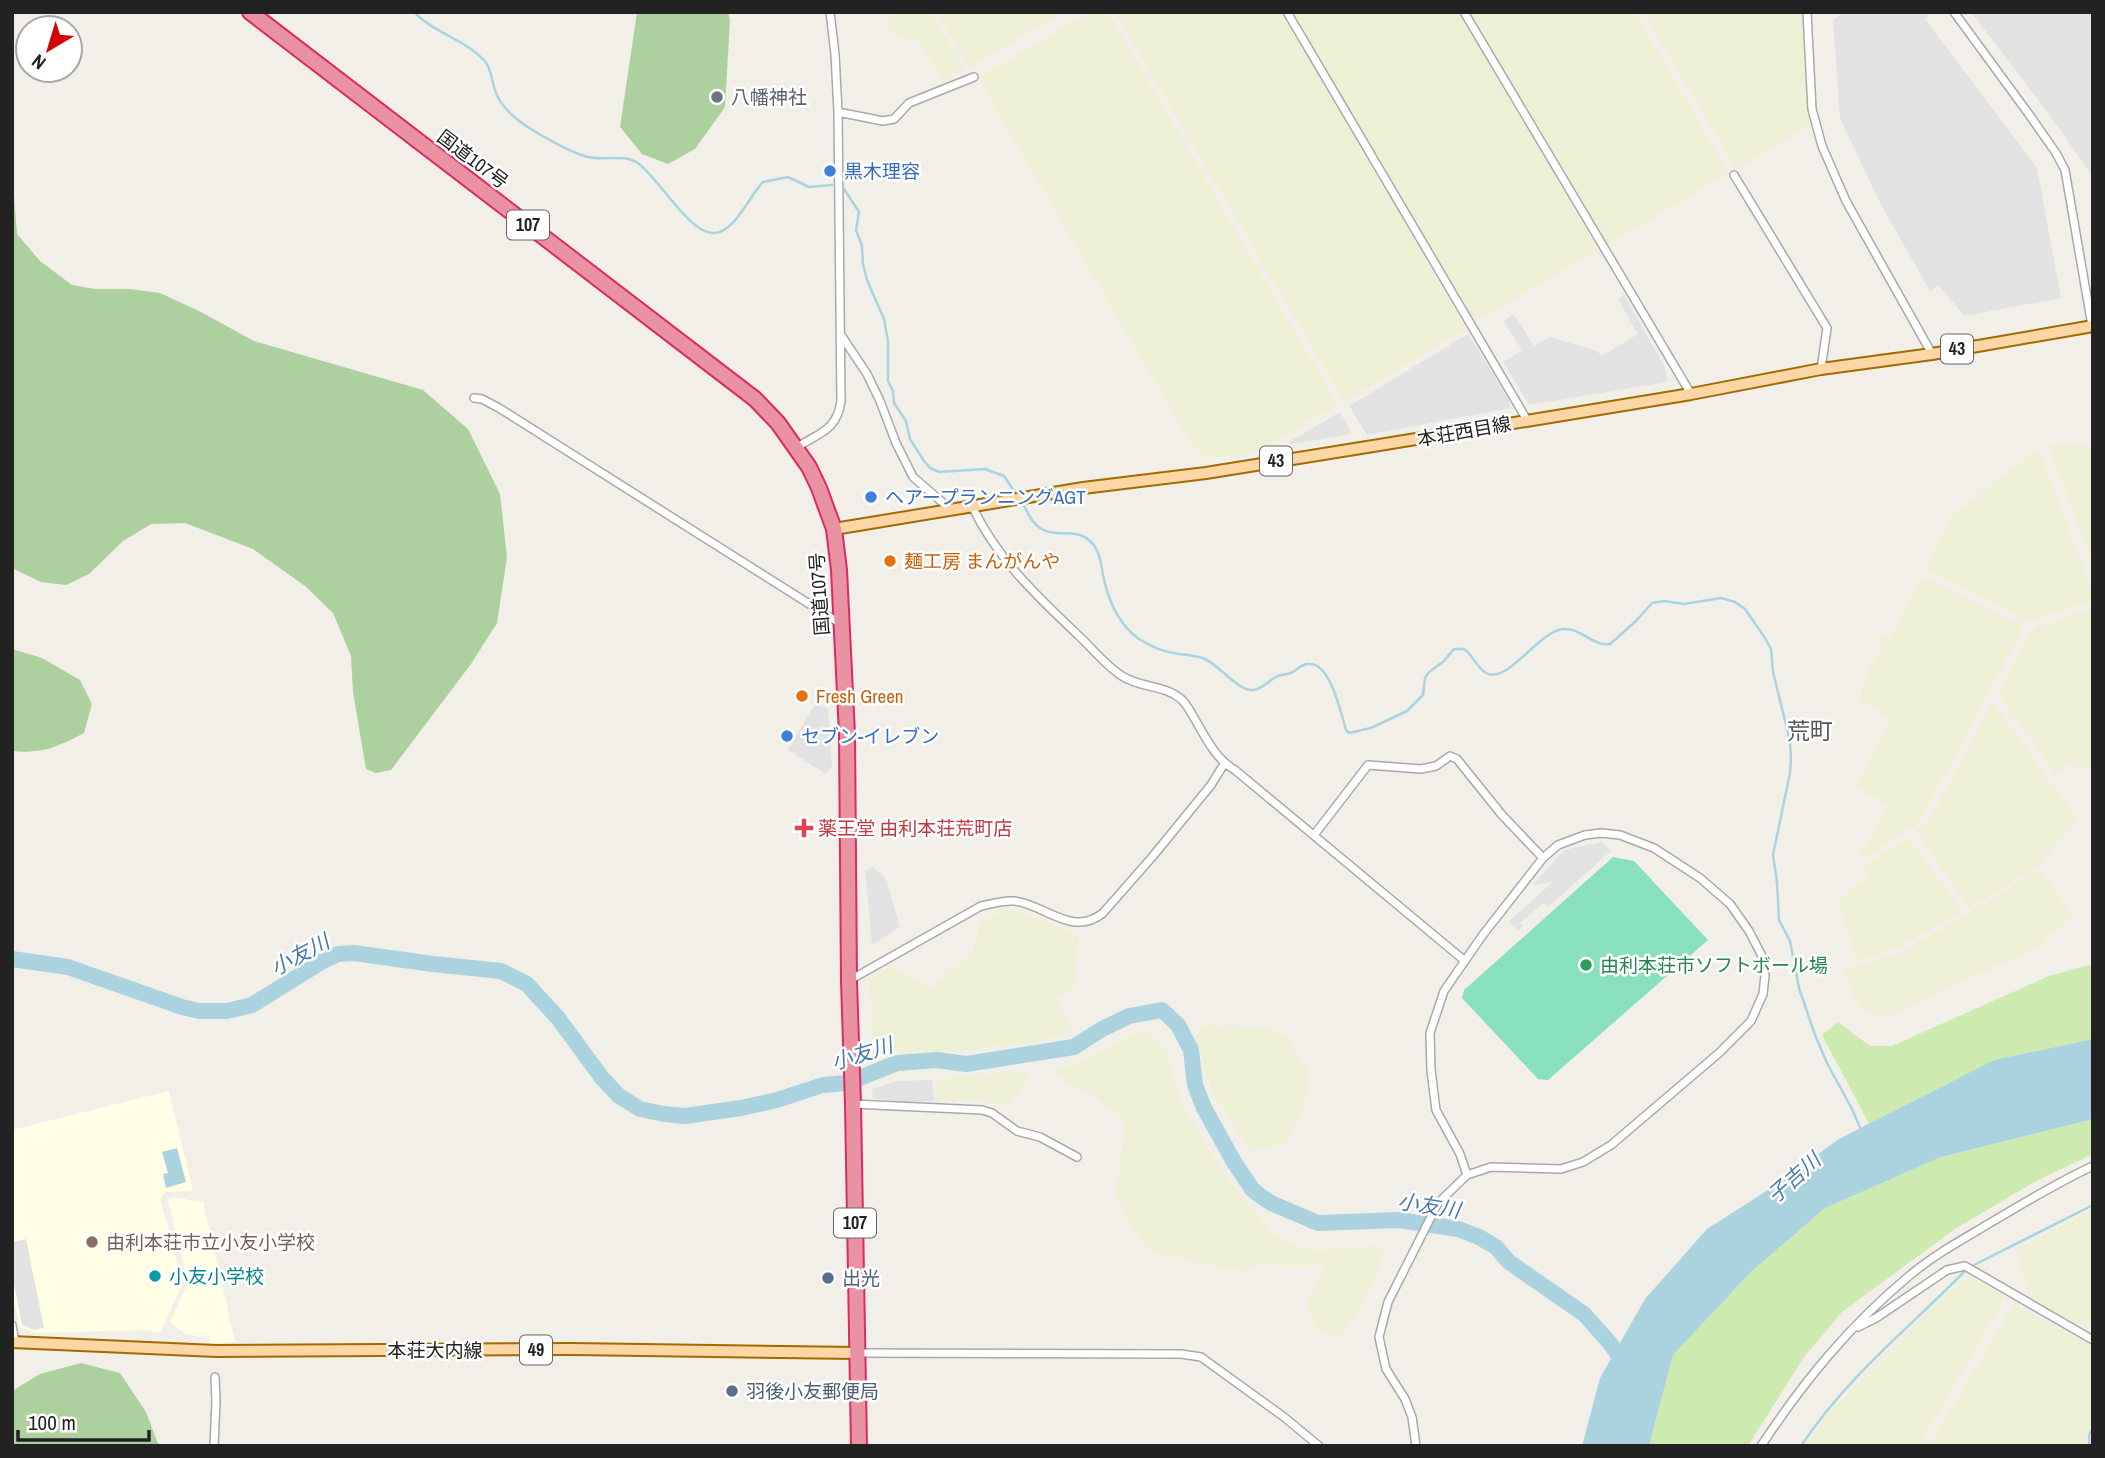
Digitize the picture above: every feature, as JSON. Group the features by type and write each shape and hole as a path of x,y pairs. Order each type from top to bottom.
{"highway":[{"name":"国道107号","path":"250,12 755,399 797,447 819,488 834,529 839,570 847,734 849,981 859,1446"}],"main road":[{"name":"本荘西目線","path":"834,529 1691,394 1821,369 1932,354 2092,326"},
{"name":"本荘大内線","path":"14,1342 216,1351 573,1349 857,1353"}],"street":[{"path":"797,447 829,428 839,416 841,401 838,113 830,12"},
{"path":"1287,12 1527,420"},
{"path":"1464,12 1691,394"},
{"path":"1807,12 1812,109 1822,146 1846,201 1932,354"},
{"path":"1954,12 2028,113 2065,170 2092,326"},
{"path":"838,113 883,121 894,119 909,103 974,77"},
{"path":"1734,175 1827,328 1821,369"},
{"path":"840,333 867,374 913,477 950,509"},
{"path":"474,398 499,408 841,624"},
{"path":"972,506 983,530 999,554 1021,579 1121,676 1171,693 1183,700 1224,764 1235,770 1465,961"},
{"path":"1314,835 1368,765 1421,769 1436,766 1450,755 1457,759 1502,815 1543,858"},
{"path":"849,981 981,906 1015,901 1068,921 1093,921 1153,856 1211,785 1224,764"},
{"path":"1416,1446 1412,1417 1405,1399 1386,1369 1379,1338 1388,1302 1438,1203 1467,1175 1490,1167 1561,1169 1592,1157 1611,1145 1751,1021 1763,993 1765,975 1762,956 1730,904 1700,878 1654,848 1620,835 1601,833 1570,840 1558,845 1543,858 1482,936 1444,992 1430,1033 1436,1110 1460,1154 1467,1175"},
{"path":"853,1099 982,1110 992,1113 1017,1130 1040,1137 1077,1157"},
{"path":"1761,1446 1794,1397 1827,1356 1910,1275 2004,1214 2093,1166"},
{"path":"1849,1333 1947,1270 1965,1266 2093,1340"},
{"path":"12,1325 14,1342"},
{"path":"857,1353 1181,1354 1201,1357 1319,1446"},
{"path":"214,1446 215,1377"}],"shaded area":[{"path":"889,12 931,12 964,69 944,81 919,42 887,32"},
{"path":"936,12 1063,12 970,68"},
{"path":"1089,12 1108,12 1338,405 1256,452 1207,459 1192,445 978,78"},
{"path":"1115,12 1281,12 1466,329 1344,402"},
{"path":"1293,12 1459,12 1598,250 1475,322"},
{"path":"1467,12 1635,12 1729,173 1606,246"},
{"path":"1643,12 1802,12 1810,126 1736,169"},
{"path":"1843,12 1932,12 1925,19 2037,168 2061,298 1964,316 1939,285 1930,291 1880,203 1840,118 1833,20"},
{"path":"1971,12 2093,12 2093,177 2049,114"},
{"path":"1624,295 1665,367 1667,382 1529,405 1503,362 1522,350 1503,321 1514,314 1534,346 1550,337 1597,351 1602,356 1638,334 1618,299"},
{"path":"1468,334 1509,400 1510,408 1367,435 1349,406"},
{"path":"1340,412 1352,434 1291,444 1289,442"},
{"path":"2049,446 2093,446 2093,565"},
{"path":"2038,448 2093,593 2093,600 2028,622 1926,569 1951,517"},
{"path":"1922,576 2024,627 1919,823 1863,858 1861,853 1888,805 1856,787 1891,720 1860,700 1869,666 1881,652 1878,633 1889,639"},
{"path":"2093,608 2093,766 2081,771 2076,759 2055,774 1998,693 2037,626"},
{"path":"1993,702 2078,819 2039,866 1969,909 1916,832 1928,822"},
{"path":"815,704 828,709 832,767 826,774 788,750"},
{"path":"1908,837 1963,912 1900,946 1857,961 1837,901 1868,876 1863,867"},
{"path":"1602,842 1611,851 1548,907 1543,903 1520,923 1523,926 1518,930 1509,921 1553,882 1533,885 1564,850"},
{"path":"873,867 887,881 900,927 872,945 865,870"},
{"path":"2041,869 2073,917 2049,935 2043,945 1894,1013 1882,1015 1860,1007 1844,970 1903,952"},
{"path":"1005,909 1029,915 1079,936 1075,987 1056,1000 1073,1030 1040,1041 953,1052 874,1053 869,979 891,967 933,987 972,954 981,922"},
{"path":"1204,1025 1267,1028 1286,1035 1307,1069 1308,1079 1307,1095 1300,1117 1288,1140 1281,1146 1248,1150 1212,1091 1195,1037"},
{"path":"1136,1032 1150,1033 1162,1044 1168,1055 1180,1101 1223,1172 1273,1234 1306,1249 1387,1248 1362,1304 1340,1337 1324,1333 1311,1319 1308,1300 1327,1266 1288,1267 1265,1263 1230,1271 1161,1254 1148,1248 1138,1235 1116,1198 1124,1128 1121,1118 1095,1095 1084,1092 1050,1072 1081,1061"},
{"path":"1032,1072 1010,1104 936,1101 935,1078"},
{"path":"932,1080 934,1101 901,1102 873,1098 872,1089 898,1081"},
{"name":"由利本荘市立小友小学校","path":"169,1091 193,1191 166,1192 161,1197 183,1283 160,1333 145,1330 36,1333 20,1327 12,1293 12,1130"},
{"path":"172,1197 203,1202 235,1342 209,1343 209,1336 198,1337 184,1333 170,1322 188,1283 168,1200"},
{"path":"2093,1208 2093,1320 2075,1325 2030,1300 2016,1250"},
{"path":"26,1239 44,1328 34,1330 22,1325 12,1274 12,1242"},
{"path":"1970,1277 2006,1297 1919,1446 1805,1446 1822,1422 1880,1359 1939,1300"},
{"path":"2014,1303 2093,1347 2093,1424 2086,1435 2087,1446 1929,1446"}],"green space":[{"path":"637,12 728,12 730,20 725,107 695,149 668,164 642,154 620,127"},
{"path":"12,169 17,234 40,261 72,285 160,293 254,341 423,390 468,429 500,494 507,557 497,623 471,664 391,770 376,773 366,769 353,692 351,656 333,613 305,586 253,549 185,523 151,524 123,541 89,574 66,585 41,582 12,568"},
{"path":"12,649 42,658 80,680 92,704 84,733 50,748 12,751"},
{"name":"由利本荘市ソフトボール場","path":"1613,857 1634,861 1708,940 1548,1080 1538,1079 1462,998 1464,990"},
{"path":"2093,964 2093,1039 1994,1060 1869,1124 1822,1035 1838,1022 1870,1046 1892,1046 2049,976"},
{"path":"2093,1119 2093,1154 2036,1181 1955,1229 1842,1312 1804,1357 1748,1446 1649,1446 1673,1355 1751,1272 1825,1208 1941,1157"},
{"path":"81,1363 120,1373 146,1412 159,1446 12,1446 12,1391 40,1374"}],"water":[{"name":"子吉川","path":"2093,1039 2093,1119 1941,1157 1825,1208 1751,1272 1673,1355 1649,1446 1582,1446 1600,1378 1645,1299 1707,1229 1771,1188 1839,1139 1994,1060"},
{"path":"177,1148 186,1182 166,1188 163,1174 168,1173 162,1152"}],"waterway":[{"path":"414,12 487,63 498,97 519,121 557,144 582,155 621,158 639,164 684,215 703,230 712,233 727,228 763,182 788,177 809,187 832,185"},
{"path":"844,189 859,212 856,230 862,246 863,264 884,319 888,341 888,381 893,391 894,403 906,421 910,439 930,468 939,472 985,469 1004,476 1016,494"},
{"path":"1022,502 1040,528 1053,533 1079,535 1093,545 1100,557 1105,584 1115,611 1125,626 1139,639 1164,651 1205,659 1235,683 1253,690 1304,665 1317,666 1329,681 1349,733 1371,728 1407,711 1423,695 1425,678 1429,672 1443,662 1454,649 1464,649 1483,671 1495,675 1514,665 1544,638 1564,629 1576,631 1598,643 1610,644 1652,603 1664,601 1684,604 1721,598 1735,602 1745,609 1771,649 1773,672 1790,741 1790,773 1773,855 1779,920 1790,941 1799,988 1815,1035 1861,1130"},
{"name":"小友川","path":"12,959 68,967 199,1011 227,1011 252,1005 338,954 354,953 501,971 527,984 558,1018 602,1078 619,1096 640,1109 685,1116 741,1108 823,1085 847,1083 897,1063 937,1060 966,1064 1074,1047 1129,1016 1162,1010 1178,1025 1191,1050 1195,1085 1204,1108 1234,1162 1258,1194 1271,1203 1318,1223 1399,1220 1458,1229 1479,1237 1496,1247 1509,1262 1584,1314 1626,1366"},
{"path":"1974,1265 2093,1205"},
{"path":"1801,1446 1857,1376 1965,1271"},
{"path":"2089,1446 2089,1435 2093,1428"}],"place":[{"name":"八幡神社","path":"717,97"},
{"name":"黒木理容","path":"830,171"},
{"name":"ヘアープランニングAGT","path":"871,497"},
{"name":"麺工房 まんがんや","path":"890,561"},
{"name":"Fresh Green","path":"802,696"},
{"name":"セブン-イレブン","path":"787,736"},
{"name":"薬王堂 由利本荘荒町店","path":"804,828"},
{"name":"由利本荘市ソフトボール場","path":"1586,965"},
{"name":"由利本荘市立小友小学校","path":"92,1242"},
{"name":"小友小学校","path":"155,1276"},
{"name":"出光","path":"828,1278"},
{"name":"羽後小友郵便局","path":"732,1391"}],"district":[{"name":"荒町","path":"1810,731"}]}
